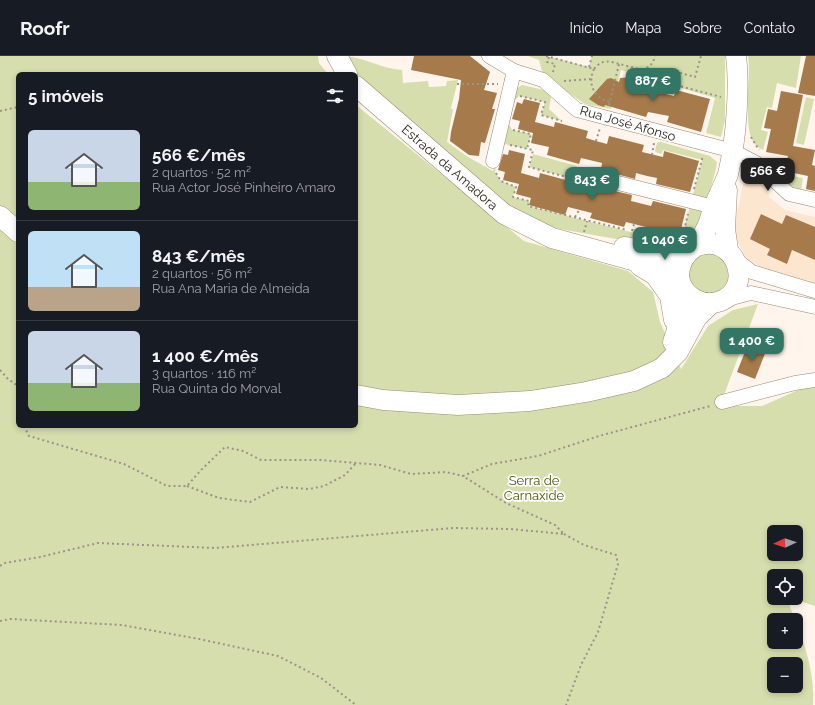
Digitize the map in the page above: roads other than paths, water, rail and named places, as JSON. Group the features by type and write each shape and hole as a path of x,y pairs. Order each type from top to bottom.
{"street":[{"path":"337,56 346,72"},
{"name":"Rua José Afonso","path":"489,56 513,77 543,80 577,110 733,151 756,163 789,194 815,200"},
{"path":"634,381 671,348 681,318 680,265 687,248 707,227 727,175 733,151 736,101 736,56"},
{"path":"494,167 513,77"},
{"name":"Estrada da Amadora","path":"358,88 504,214 552,238 664,269 681,282"},
{"path":"586,175 714,207"},
{"path":"358,395 383,400 458,405 530,401 586,392 634,381 662,368 678,352 697,317 732,292 738,282 739,270 731,255 725,229 727,175"},
{"path":"0,216 16,230"},
{"name":"Estrada da Amadora","path":"552,238 687,248"},
{"path":"687,248 706,244 717,245 752,272 815,291"},
{"path":"630,259 655,275 670,296 674,320 671,348"},
{"path":"681,282 690,297 701,302 718,301 751,293 815,307"},
{"path":"722,402 795,383 815,380"}],"park label":[{"name":"Serra de Carnaxide","path":"534,488"}]}
